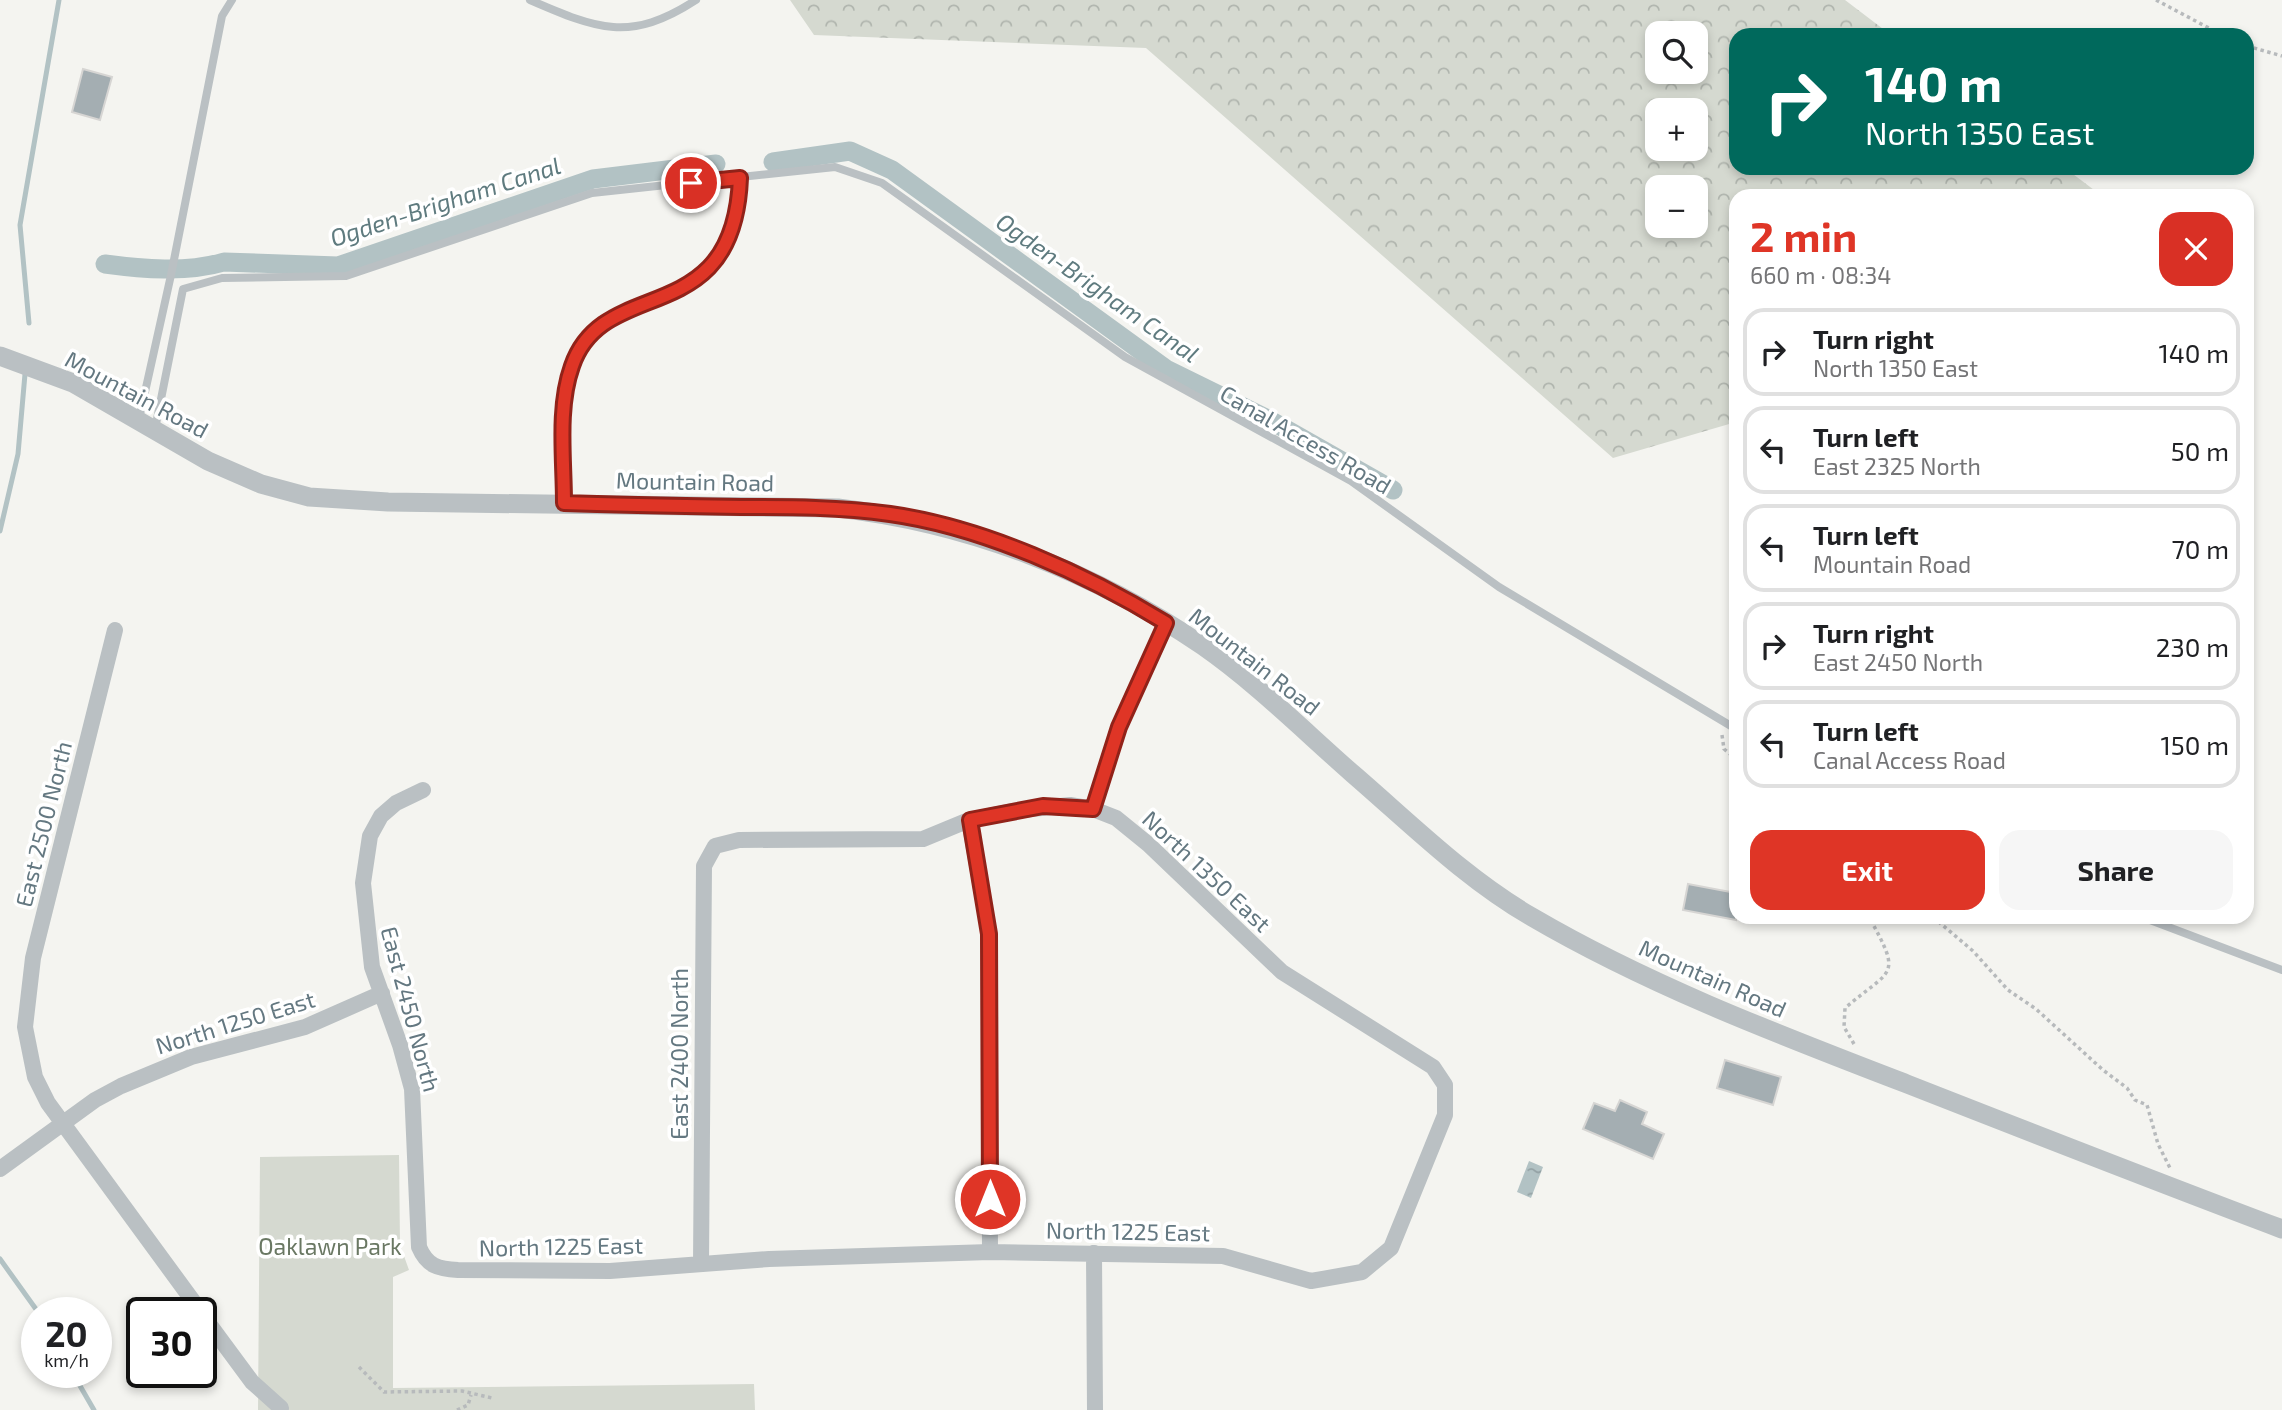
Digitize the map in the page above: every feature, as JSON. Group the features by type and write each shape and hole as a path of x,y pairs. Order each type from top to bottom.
{"street":[{"path":"564,503 564,396 572,364 588,338 603,324 672,294 710,268 732,230 739,203 740,178"},
{"name":"Mountain Road","path":"0,355 73,383 208,461 261,484 309,497 388,502 838,508 893,514 945,526 1032,555 1126,598 1206,648 1264,695 1469,874 1528,915 1641,974 1852,1064 2282,1229"},
{"path":"1093,809 1119,727 1166,623"},
{"name":"East 2500 North","path":"115,630 33,958 25,1027 35,1077 61,1124 189,1297"},
{"name":"East 2450 North","path":"423,790 396,803 381,816 370,836 363,883 372,967 412,1089 416,1142 417,1232 419,1247 428,1264"},
{"name":"North 1350 East","path":"715,846 739,840 923,839 970,820 1043,806 1093,809 1116,818 1148,844 1282,972 1433,1067 1445,1085"},
{"path":"970,820 989,934 990,1252"},
{"name":"East 2400 North","path":"701,1264 704,866 715,846"},
{"name":"North 1250 East","path":"0,1169 95,1100 153,1072 191,1057 305,1027 382,993"},
{"name":"North 1225 East","path":"428,1264 458,1270 610,1271 769,1259 990,1252 1223,1255 1311,1281 1362,1272 1391,1248 1445,1115 1445,1085"},
{"path":"1094,1253 1095,1410"},
{"name":"East 2500 North","path":"217,1335 252,1382 281,1408"}],"lane":[{"path":"147,425 169,285 222,16 232,0"},
{"path":"530,0 605,28 666,20 696,0"},
{"name":"Canal Access Road","path":"147,425 183,289 222,278 346,276 592,194 835,167 882,183 1125,357 1351,481 1499,587 1729,725"},
{"path":"2160,924 2282,970"}],"path":[{"path":"2156,0 2209,28"},
{"path":"2254,48 2282,56"},
{"path":"1724,722 1721,741 1729,753"},
{"path":"1852,1064 1854,1042 1844,1027 1845,1008 1880,983 1887,972 1889,956 1873,924"},
{"path":"1941,924 1973,951 2008,990 2036,1009 2103,1070 2127,1088 2135,1100 2147,1105 2158,1144 2180,1190"},
{"path":"359,1367 384,1392 462,1391 492,1398"},
{"path":"457,1410 468,1405 471,1394"}],"green space":[{"path":"790,0 1845,0 1882,28 1729,28 1729,175 2074,175 2093,189 1729,189 1729,424 1613,458 1146,48 814,35"},
{"name":"Oaklawn Park","path":"399,1155 400,1245 409,1270 393,1277 393,1388 754,1384 755,1410 258,1410 260,1157"}],"water":[{"path":"1529,1161 1543,1167 1531,1198 1517,1192"}],"building":[{"path":"83,69 112,77 100,120 72,112"},
{"path":"1688,884 1729,892 1729,919 1683,910"},
{"path":"1725,1060 1781,1077 1773,1105 1717,1088"},
{"path":"1620,1100 1647,1112 1642,1124 1664,1134 1653,1159 1583,1129 1594,1103 1615,1111"}],"waterway":[{"path":"29,323 20,225 59,0"},
{"name":"Ogden-Brigham Canal","path":"773,162 850,151 892,170 1166,369 1268,419 1393,490"},
{"name":"Ogden-Brigham Canal","path":"105,264 164,269 195,268 224,262 338,266 593,179 716,164"},
{"path":"0,531 18,454 25,374"},
{"path":"0,1259 27,1297"},
{"path":"81,1388 94,1410"}],"route":[{"path":"691,183 740,178 739,203 732,230 724,249 710,268 694,282 603,324 588,338 572,364 564,396 564,503 838,508 893,514 945,526 1032,555 1126,598 1166,623 1119,727 1093,809 1070,805 1043,806 970,820 989,934 990,1199"}]}
